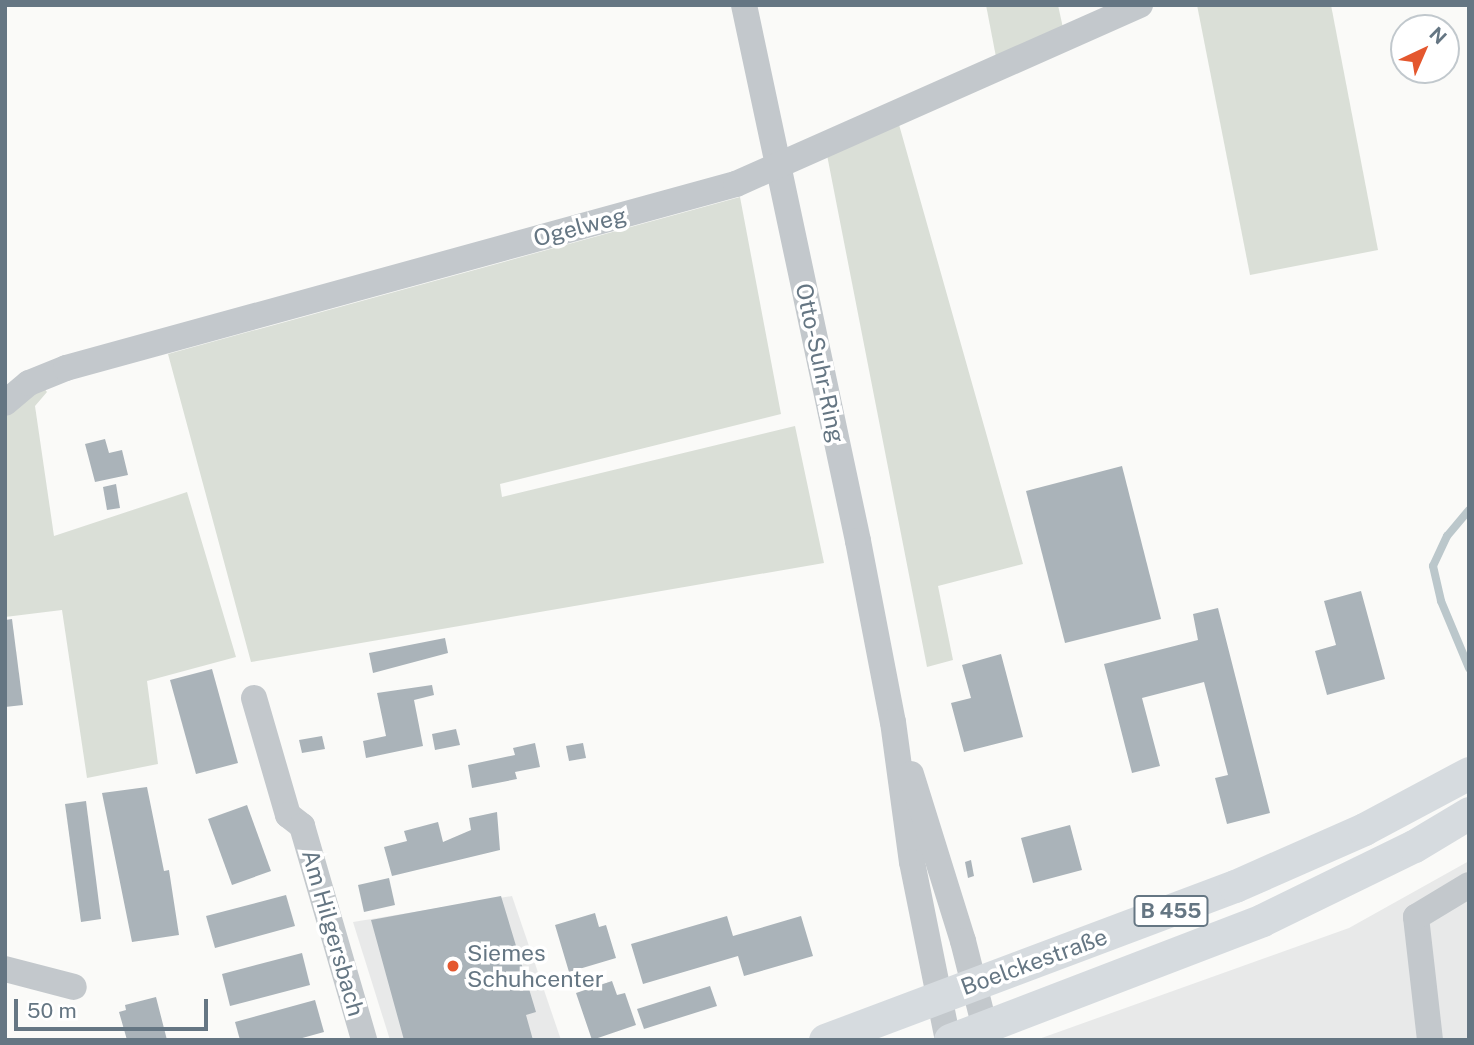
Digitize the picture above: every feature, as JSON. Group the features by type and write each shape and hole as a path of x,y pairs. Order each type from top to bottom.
{"main road":[{"name":"Boelckestraße","path":"825,1040 1304,857 1469,773"},
{"name":"Boelckestraße","path":"949,1040 986,1033 1262,920 1414,846 1469,813"}],"street":[{"name":"Otto-Suhr-Ring","path":"744,5 893,722 904,809 938,997 949,1040"},
{"name":"Ogelweg","path":"5,403 29,383 66,368 736,184 1140,5"},
{"name":"Am Hilgersbach","path":"254,698 288,815 302,826 363,1040"},
{"name":"Otto-Suhr-Ring","path":"893,722 975,984 986,1033"},
{"path":"1430,1040 1416,918 1469,885"},
{"path":"5,969 74,987"}],"shaded area":[{"path":"986,5 1058,5 1063,28 996,57"},
{"path":"1197,5 1331,5 1378,250 1250,275"},
{"path":"898,121 1023,564 938,586 953,660 927,667 827,155"},
{"path":"740,197 781,414 500,484 502,497 795,426 824,563 251,662 168,354"},
{"path":"43,387 47,392 35,406 54,536 187,492 236,657 147,681 158,764 87,778 62,610 5,617 5,415"},
{"path":"1469,861 1469,1040 1036,1040 1349,928"},
{"name":"Siemes Schuhcenter","path":"512,896 561,1040 390,1040 353,922"}],"building":[{"path":"105,439 109,453 122,450 128,475 95,482 85,444"},
{"path":"1122,466 1161,619 1065,643 1026,491"},
{"path":"116,484 120,508 107,510 103,487"},
{"path":"1361,591 1385,679 1327,695 1315,651 1336,645 1324,601"},
{"path":"1218,608 1270,813 1227,824 1215,778 1228,775 1204,682 1142,698 1160,766 1132,773 1104,664 1198,640 1193,614"},
{"path":"12,619 23,705 5,707 5,620"},
{"path":"445,638 448,653 373,673 369,653"},
{"path":"1001,654 1023,737 964,752 951,703 971,698 962,665"},
{"path":"212,669 238,763 196,774 170,680"},
{"path":"432,685 434,695 414,700 423,746 366,758 363,741 386,736 377,693"},
{"path":"456,729 460,745 435,750 432,734"},
{"path":"322,736 325,749 302,753 299,740"},
{"path":"535,743 540,767 515,772 517,779 472,788 468,765 515,755 513,748"},
{"path":"583,743 586,758 569,761 566,746"},
{"path":"147,787 164,871 169,870 179,935 132,942 102,793"},
{"path":"86,801 101,919 81,922 65,804"},
{"path":"247,805 271,871 232,885 208,819"},
{"path":"497,812 500,850 392,876 384,847 407,841 404,831 438,822 443,842 471,830 469,818"},
{"path":"1070,825 1082,870 1033,883 1021,838"},
{"path":"971,860 974,876 968,878 965,862"},
{"path":"389,878 395,905 364,912 358,885"},
{"path":"286,895 295,926 215,948 206,916"},
{"name":"Siemes Schuhcenter","path":"501,896 536,1012 526,1015 533,1040 404,1040 371,920"},
{"path":"595,913 599,927 606,925 616,958 569,972 555,925"},
{"path":"727,916 733,936 801,916 813,956 744,976 738,956 643,984 631,944"},
{"path":"302,953 310,985 230,1006 222,974"},
{"path":"612,981 617,995 625,993 636,1025 592,1040 576,993"},
{"path":"710,986 717,1006 644,1029 637,1009"},
{"path":"156,997 167,1040 127,1040 119,1012 126,1010 125,1005"},
{"path":"315,1000 324,1032 295,1040 240,1040 235,1022"}],"waterway":[{"path":"1469,510 1447,536 1433,566 1441,601 1469,668"}],"place":[{"name":"Siemes Schuhcenter","path":"453,966"}]}
